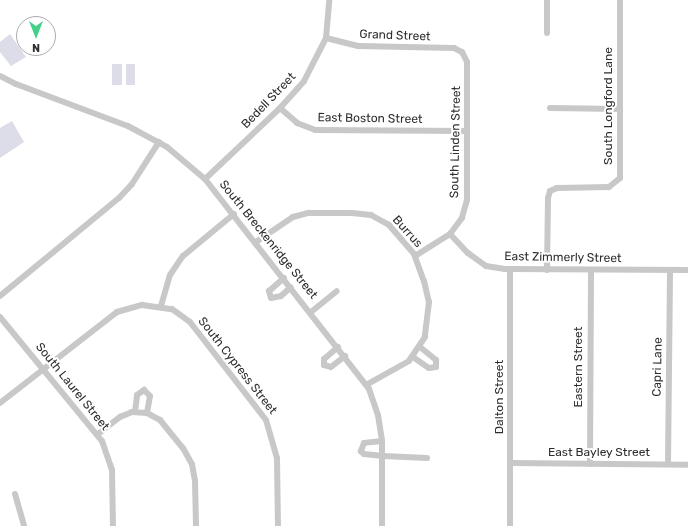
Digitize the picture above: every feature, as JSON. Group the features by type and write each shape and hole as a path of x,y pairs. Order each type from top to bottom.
{"street":[{"name":"Bedell Street","path":"205,179 280,108 304,81 326,38 329,0"},
{"path":"547,0 547,33"},
{"name":"South Longford Lane","path":"547,270 548,198 550,191 557,188 609,187 618,181 621,169 620,0"},
{"name":"Grand Street","path":"326,38 359,46 454,48 463,53"},
{"name":"South Linden Street","path":"415,256 450,234 462,218 467,200 467,62 463,53"},
{"name":"South Breckenridge Street","path":"0,76 16,84 128,126 159,142 205,179 311,312 366,385 378,415 382,441 382,526"},
{"name":"East Boston Street","path":"280,108 297,123 315,130 467,131"},
{"path":"550,108 620,109"},
{"path":"0,296 119,198 132,184 159,142"},
{"name":"Burrus","path":"256,242 293,217 308,213 352,213 371,215 388,225 415,256 424,281 429,302 427,332 420,347 413,357 366,385"},
{"path":"161,306 170,276 183,256 234,214"},
{"name":"East Zimmerly Street","path":"450,234 468,253 486,266 510,269 547,270 688,270"},
{"name":"Dalton Street","path":"510,269 510,526"},
{"name":"Eastern Street","path":"590,464 591,270"},
{"name":"Capri Lane","path":"668,464 670,270"},
{"path":"284,278 269,291 271,298 281,296 291,287"},
{"path":"311,312 337,291"},
{"name":"South Cypress Street","path":"0,403 45,370 117,312 142,304 161,306 176,312 190,322 266,420 277,458 278,526"},
{"name":"South Laurel Street","path":"0,317 98,434 106,448 112,470 113,526"},
{"path":"338,347 324,358 324,365 331,368 345,356"},
{"path":"413,357 429,368 436,367 436,360 420,347"},
{"path":"135,412 137,395 144,390 150,396 148,413"},
{"path":"98,434 120,416 135,412 148,413 167,427 190,458 195,475 196,526"},
{"path":"382,441 364,443 360,450 364,454 427,458"},
{"name":"East Bayley Street","path":"510,463 688,465"},
{"path":"15,494 24,526"}],"shaded area":[{"path":"10,34 16,43 16,56 26,57 11,66 0,52 0,42"},
{"path":"112,64 122,64 122,85 112,85"},
{"path":"126,64 135,64 135,85 126,85"},
{"path":"12,121 24,142 0,158 0,128"}]}
